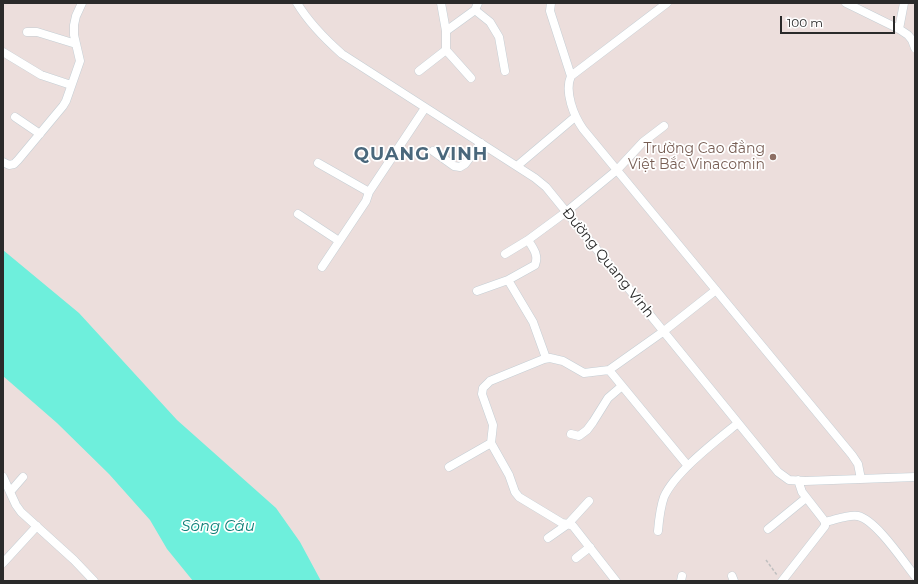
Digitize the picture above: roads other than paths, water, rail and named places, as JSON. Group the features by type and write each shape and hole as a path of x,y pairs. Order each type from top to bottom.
{"street":[{"path":"3,162 9,165 14,164 63,106 80,61 74,25 82,3"},
{"name":"Đường Quang Vinh","path":"297,3 310,22 342,54 517,166 546,187 778,472 789,480 915,477"},
{"path":"441,3 446,31 446,50 471,78"},
{"path":"550,3 550,11 571,76"},
{"path":"667,3 571,76 568,82 568,89 575,118 852,454 858,464 861,479"},
{"path":"846,3 899,29 908,35 915,48"},
{"path":"899,29 904,3"},
{"path":"446,31 477,6 490,22 499,37 504,71"},
{"path":"27,32 37,32 76,44"},
{"path":"419,71 446,50"},
{"path":"3,52 41,75 71,85"},
{"path":"322,267 366,201 369,192 425,108"},
{"path":"15,116 40,134"},
{"path":"517,166 575,118"},
{"path":"505,254 528,240 566,212 617,170 643,142 664,126"},
{"path":"433,151 454,166 460,167 465,164 481,143"},
{"path":"318,163 369,192"},
{"path":"298,214 339,241"},
{"path":"477,291 508,280 535,265 537,259 536,254 528,240"},
{"path":"508,280 533,322 546,358"},
{"path":"616,581 573,526 562,523 519,497 515,492 509,475 492,443 494,425 482,394 483,388 490,381 546,358 556,358 584,373 609,370 664,331 716,290"},
{"path":"609,370 688,466"},
{"path":"571,434 579,436 587,430 608,398 622,386"},
{"path":"658,531 660,511 664,497 676,478 738,423"},
{"path":"449,466 492,443"},
{"path":"3,477 20,512 74,560 94,581"},
{"path":"10,492 23,477"},
{"path":"798,480 802,492 825,522"},
{"path":"768,530 806,498"},
{"path":"548,538 568,524 589,501"},
{"path":"825,522 848,516 858,516 867,520 878,530 914,572"},
{"path":"780,578 825,526 825,522"},
{"path":"3,563 37,526"},
{"path":"576,558 590,547"}],"water":[{"name":"Sông Cầu","path":"3,250 79,313 177,420 276,508 300,542 321,581 193,581 167,549 150,520 109,474 57,423 3,376"}],"place":[{"name":"Trường Cao đẳng Việt Bắc Vinacomin","path":"773,157"}],"district":[{"name":"QUANG VINH","path":"421,155"}]}
